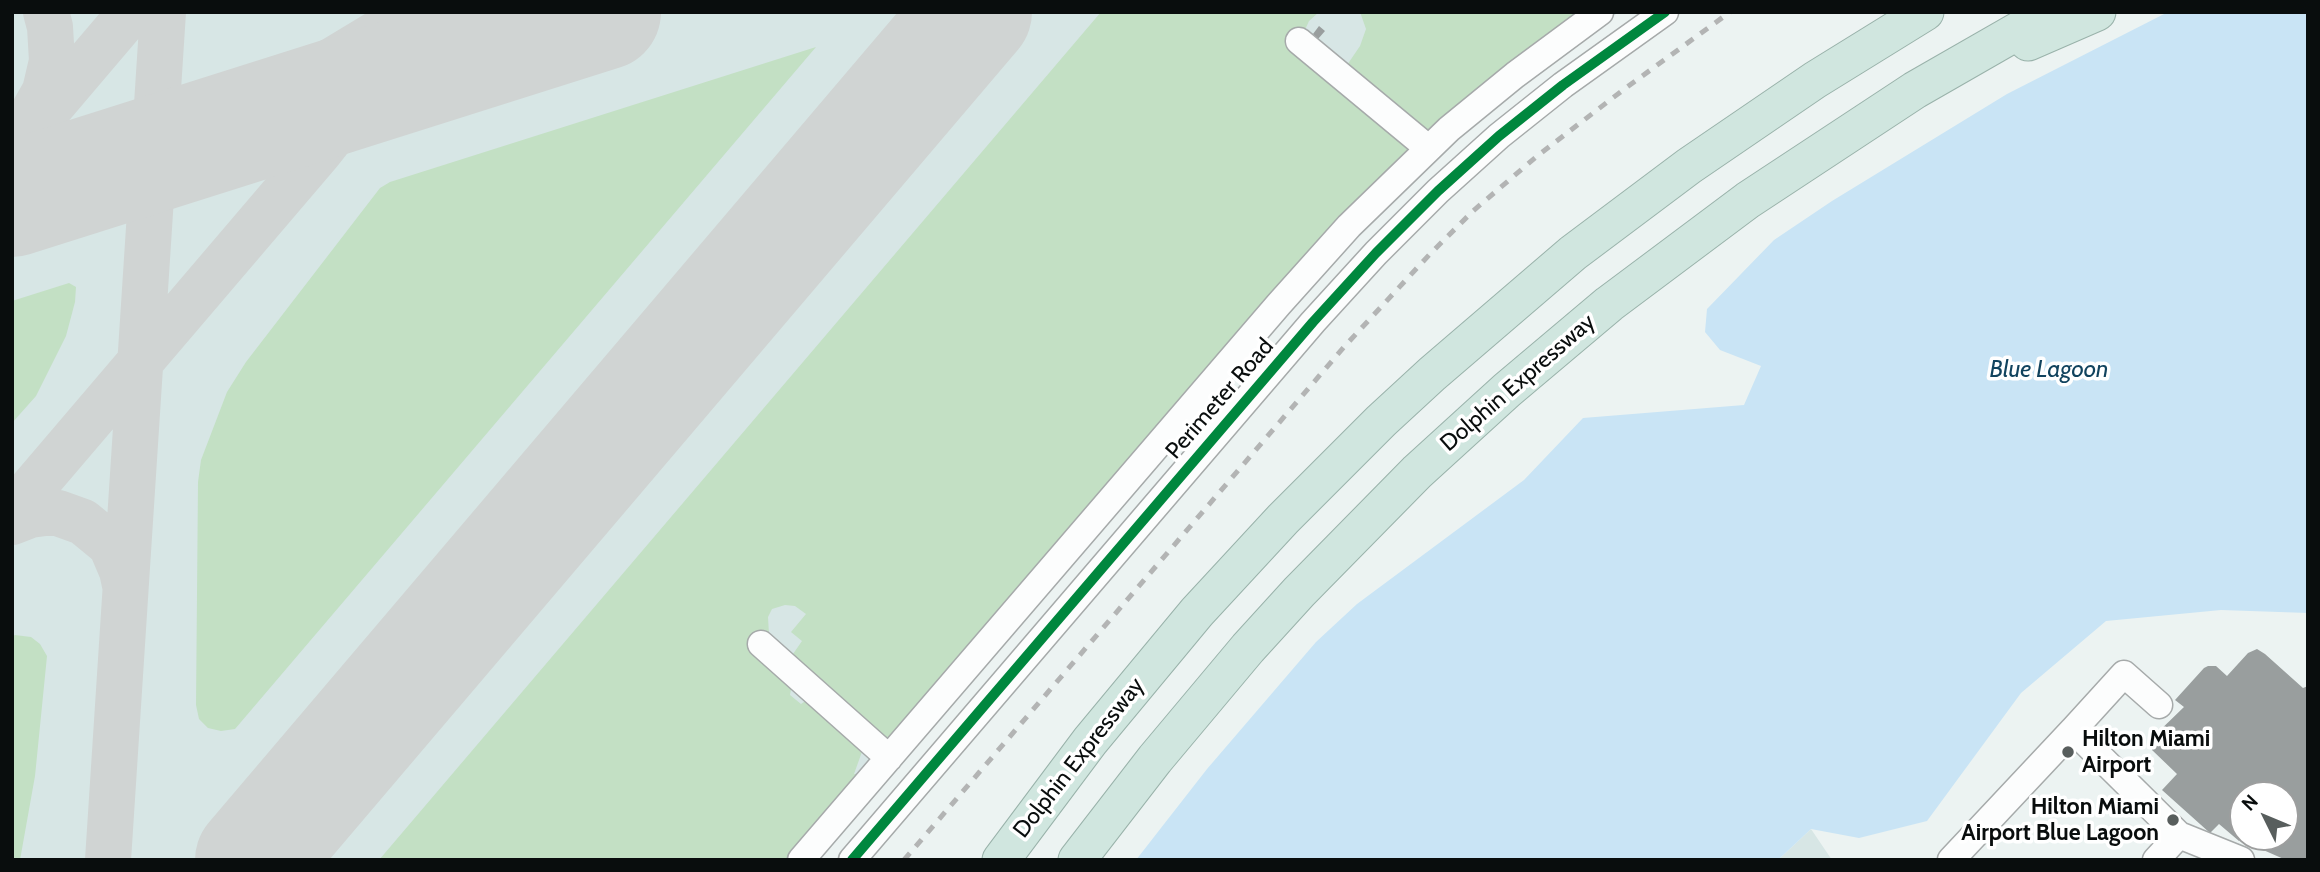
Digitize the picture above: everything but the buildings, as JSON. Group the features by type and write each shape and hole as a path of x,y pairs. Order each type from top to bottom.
{"highway":[{"name":"Dolphin Expressway","path":"1001,860 1104,723 1197,612 1283,519 1432,374 1573,253 1679,173 1815,80 1925,12"},
{"name":"Dolphin Expressway","path":"1077,860 1155,759 1248,648 1353,536 1465,428 1553,351 1657,267 1807,159 1914,90 2051,12"},
{"path":"1914,90 2097,12"}],"street":[{"path":"801,860 1332,243 1428,148 1515,75 1600,12"},
{"name":"Perimeter Road","path":"852,860 1313,322 1376,253 1438,191 1500,136 1563,85 1665,12"},
{"path":"1299,41 1428,148"},
{"path":"761,644 889,758"},
{"path":"1951,860 2124,674 2159,705"},
{"path":"2073,730 2179,835 2230,858"},
{"path":"2156,860 2179,835"}],"shaded area":[{"path":"12,12 1619,12 1517,85 1387,201 815,860 12,860"},
{"path":"1811,829 1832,860 1778,860"}],"green space":[{"path":"1101,12 1319,12 1309,21 1304,32 1413,146 890,745 792,665 793,654 802,641 791,632 806,614 795,606 785,605 772,609 768,617 769,634 792,684 790,695 801,704 807,700 863,749 854,774 865,773 790,860 379,860"},
{"path":"1360,12 1586,12 1425,136 1343,71 1360,46 1366,29"},
{"path":"816,47 235,729 221,731 208,728 199,719 196,705 198,482 201,460 227,392 246,362 380,188 390,182"},
{"path":"69,283 76,287 66,336 36,396 12,423 12,301"},
{"path":"12,637 31,637 40,644 47,656 35,776 20,860 12,860"}],"water":[{"name":"Blue Lagoon","path":"2168,12 2308,12 2308,613 2221,610 2106,621 2021,693 1927,821 1859,838 1811,829 1778,860 1136,860 1207,769 1316,642 1357,604 1524,480 1583,418 1744,405 1761,366 1720,350 1705,332 1707,309 1774,240 1832,201 2007,94"}],"taxiway":[{"path":"32,114 45,91 52,61 50,27 46,12"},
{"path":"12,152 131,12"},
{"path":"108,860 163,12"},
{"path":"153,155 325,65 408,12"},
{"path":"12,512 320,151 430,12"},
{"path":"12,522 45,513 58,513 83,522 111,545 125,585"}],"runway":[{"path":"12,199 603,12"},
{"path":"253,860 974,12"}],"railway":[{"path":"904,860 1344,347 1429,255 1473,211 1536,157 1730,12"}],"cycle path":[{"path":"852,860 1313,322 1376,253 1438,191 1499,136 1563,85 1665,12"}],"place":[{"name":"Hilton Miami Airport","path":"2068,752"},
{"name":"Hilton Miami Airport Blue Lagoon","path":"2173,820"}]}
